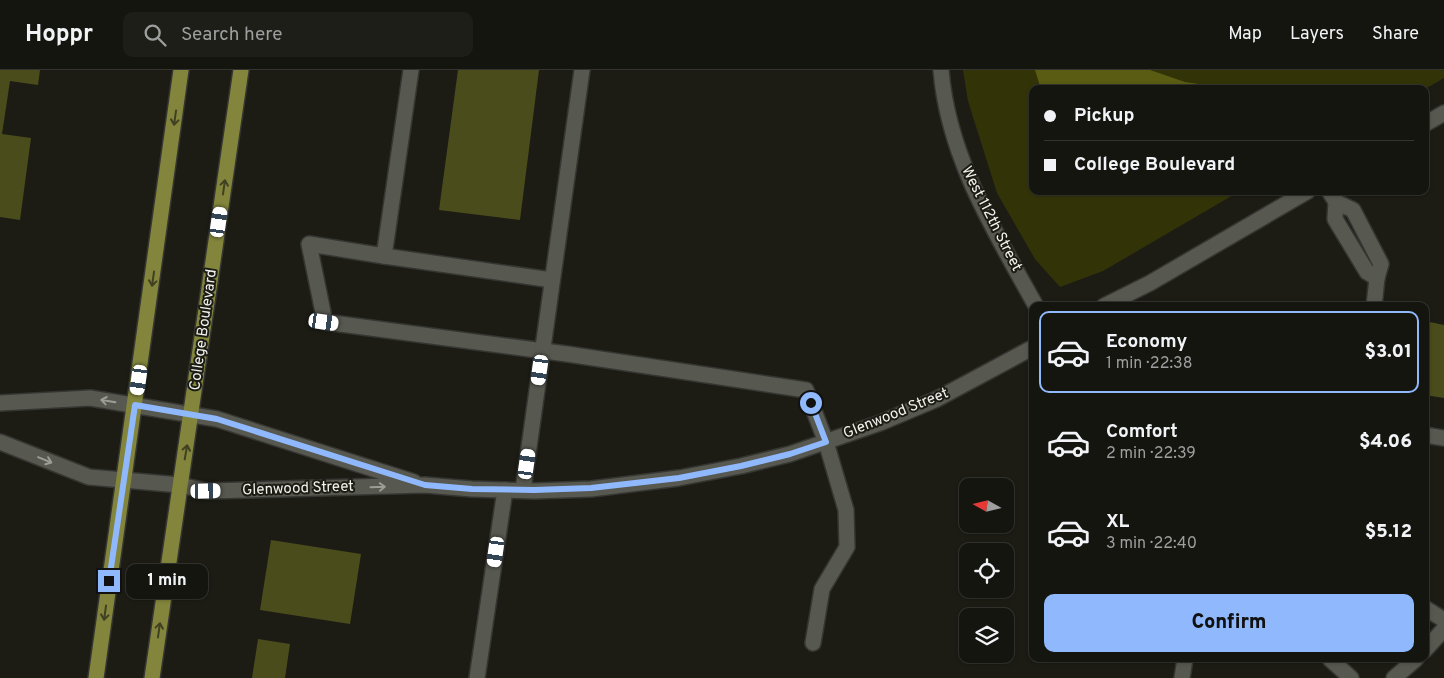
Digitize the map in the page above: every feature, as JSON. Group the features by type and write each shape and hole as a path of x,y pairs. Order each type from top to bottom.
{"main road":[{"path":"96,678 181,70"},
{"name":"College Boulevard","path":"152,678 241,70"}],"street":[{"path":"384,256 410,70"},
{"path":"523,490 582,70"},
{"name":"West 112th Street","path":"941,70 942,89 956,145 972,186 987,218 1034,302"},
{"path":"1429,122 1444,113"},
{"path":"1112,302 1150,283 1301,195"},
{"path":"1332,197 1335,219 1366,272 1377,278 1374,302"},
{"path":"552,280 309,244 324,322 567,354 806,390 826,442 846,510 847,546 822,589 813,644"},
{"name":"Glenwood Street","path":"0,442 89,477 180,485 206,491 425,485 504,490 591,488 679,478 790,454 880,423 937,399 1029,350"},
{"name":"Glenwood Street","path":"0,403 90,398 192,415 226,422 425,485"},
{"path":"1429,436 1444,438"},
{"path":"477,678 504,490"},
{"path":"1429,611 1444,620"},
{"path":"1429,646 1444,630"},
{"path":"1182,678 1185,662"},
{"path":"1333,662 1351,678"},
{"path":"1394,678 1413,662"}],"shaded area":[{"path":"963,70 1444,70 1444,78 1429,87 1429,85 1029,85 1029,195 1233,195 1103,271 1060,287 1035,259 997,193 968,101"},
{"path":"1035,70 1150,70 1185,82 1205,85 1040,85"}],"building":[{"path":"0,70 40,70 38,85 10,81 2,134 31,138 20,220 0,217"},
{"path":"458,70 539,70 520,220 439,210"},
{"path":"1429,322 1444,325 1444,398 1429,396"},
{"path":"271,540 361,554 350,624 260,610"},
{"path":"258,639 290,644 285,678 252,678"}],"route":[{"path":"109,581 135,405 217,419 425,485 472,489 534,490 591,488 679,478 790,454 826,442 811,403"}]}
